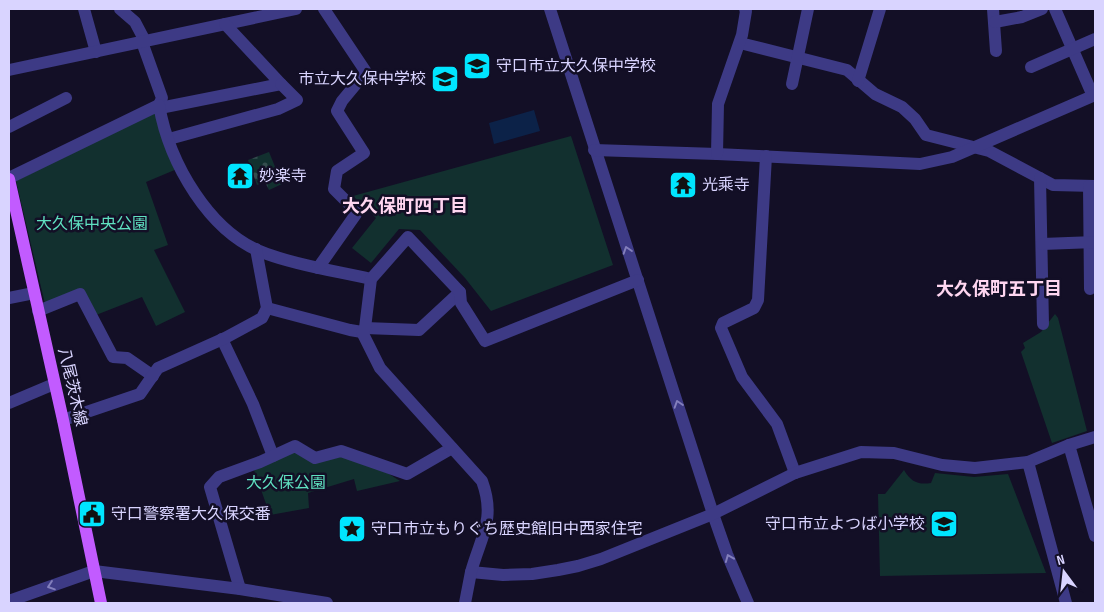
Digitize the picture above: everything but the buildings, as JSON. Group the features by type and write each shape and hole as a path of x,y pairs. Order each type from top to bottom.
{"main road":[{"name":"八尾茨木線","path":"9,178 101,603"}],"street":[{"path":"84,9 96,52"},
{"path":"120,9 135,22 144,42 162,98 160,107 169,139 179,166 196,196 224,228 246,244 266,254 318,268 371,279"},
{"path":"9,70 144,42 276,11 296,9"},
{"path":"318,268 356,214 356,211 334,189 338,171 364,153 337,111 342,101 366,72 324,9"},
{"path":"550,9 726,554 748,603"},
{"path":"717,154 718,104 740,43 745,9"},
{"path":"792,84 808,9"},
{"path":"858,81 880,9"},
{"path":"993,9 996,51"},
{"path":"995,22 1022,17 1042,9"},
{"path":"594,150 920,164 952,157 1094,95 1055,9"},
{"path":"169,139 278,109 297,100 225,24"},
{"path":"1031,67 1095,39"},
{"path":"740,43 798,56 847,70 875,94 902,107 915,119 926,134 989,152 1053,185 1092,186 1090,289"},
{"path":"9,178 160,107 281,84"},
{"path":"9,127 66,98"},
{"path":"766,156 758,300 754,308 723,323 721,328 742,377 777,424 795,473"},
{"path":"1040,178 1043,324"},
{"path":"465,603 471,572 486,528 489,510 488,497 482,481 380,368 363,330 371,279 408,237 460,292 461,303 484,341 638,280"},
{"path":"1042,244 1092,242"},
{"path":"62,420 140,394 158,368 222,339 262,318 267,308 256,249"},
{"path":"267,308 350,330 419,330 460,292"},
{"path":"9,298 34,293"},
{"path":"38,311 80,294 113,357 127,358 153,376"},
{"path":"222,339 253,404 273,456"},
{"path":"9,403 54,384"},
{"path":"471,572 503,575 523,574 565,569 601,558 713,514 795,473 861,452 894,453 942,465 975,468 1028,462 1069,445 1095,437"},
{"path":"1069,445 1095,536"},
{"path":"240,589 210,487 219,477 295,446 315,458 341,451 407,474 452,448"},
{"path":"1028,462 1066,603"},
{"path":"9,601 94,571 240,589 327,603"}],"green space":[{"name":"大久保中央公園","path":"155,112 177,169 146,182 168,245 154,250 185,312 156,326 142,297 96,315 83,289 45,304 16,181"},
{"path":"571,136 613,265 491,311 465,278 420,230 399,229 371,263 352,248 376,218 353,196"},
{"path":"269,152 282,184 269,190 265,182 257,185 248,160"},
{"path":"1055,314 1058,318 1087,431 1052,443 1021,352 1025,348 1023,343 1041,332"},
{"name":"大久保公園","path":"299,452 340,456 386,472 400,481 357,491 354,479 308,493 309,508 270,515 254,470 290,453"},
{"path":"904,470 912,480 922,483 931,483 935,473 974,477 1008,474 1046,573 880,576 878,494 885,494"}],"water":[{"path":"534,110 540,131 494,144 489,123"}],"place":[{"name":"守口市立大久保中学校","path":"477,66"},
{"name":"市立大久保中学校","path":"445,79"},
{"name":"妙楽寺","path":"240,176"},
{"name":"光乘寺","path":"683,185"},
{"name":"守口警察署大久保交番","path":"92,514"},
{"name":"守口市立よつば小学校","path":"944,524"},
{"name":"守口市立もりぐち歴史館旧中西家住宅","path":"352,529"}],"district":[{"name":"大久保町四丁目","path":"405,206"},
{"name":"大久保町五丁目","path":"999,289"}]}
